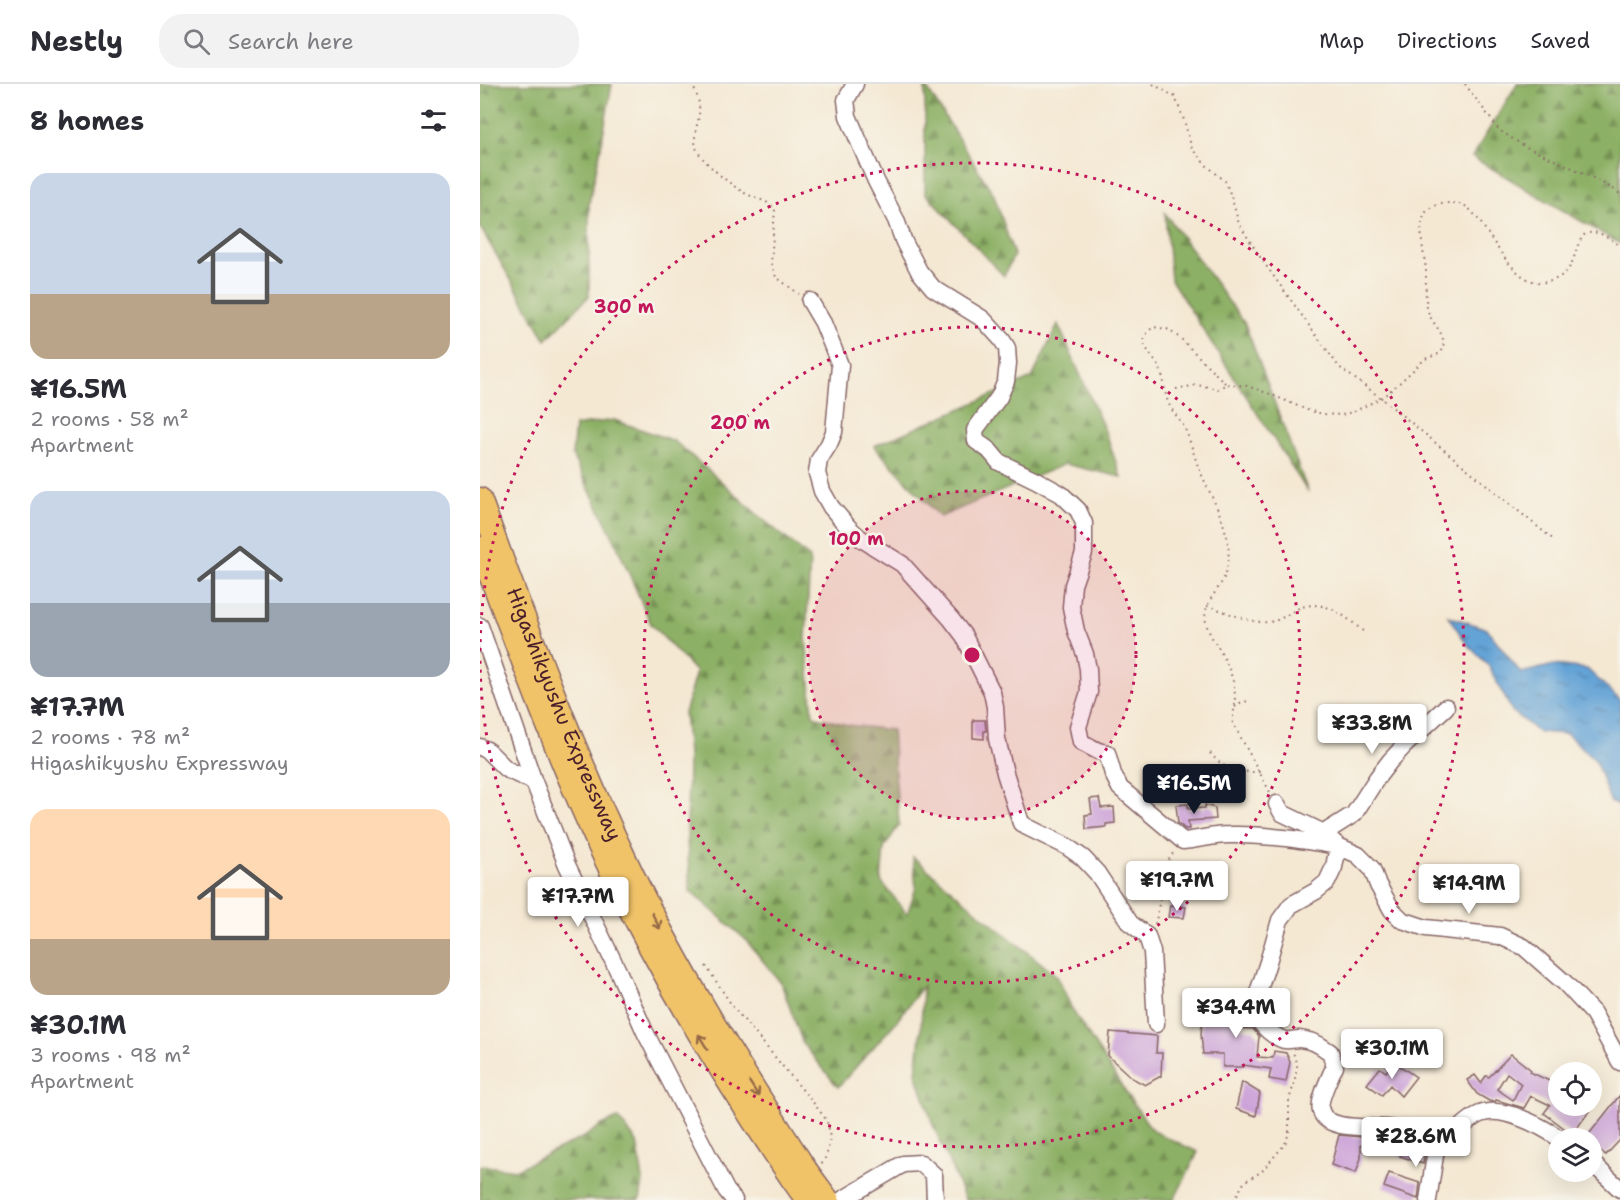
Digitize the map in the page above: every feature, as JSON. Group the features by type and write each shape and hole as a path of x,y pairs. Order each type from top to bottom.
{"highway":[{"name":"Higashikyushu Expressway","path":"480,499 555,695 628,865 672,952 712,1021 806,1172 807,1200"},
{"name":"Higashikyushu Expressway","path":"480,548 539,704 578,798 614,877 696,1031 744,1108 806,1172 828,1200"}],"street":[{"path":"855,84 846,100 848,116 919,271 933,288 984,319 1007,348 1006,381 999,397 975,430 976,441 989,450 999,462 1061,494 1078,510 1084,523 1084,553 1073,585 1071,607 1088,669 1089,692 1078,727 1081,742 1107,753 1120,788 1182,841 1214,836 1266,836 1338,846 1358,855 1372,869 1392,910 1402,920 1426,928 1500,936 1524,947 1565,983 1593,1012 1620,1062"},
{"path":"810,301 823,323 840,365 834,432 819,460 817,473 822,491 831,507 849,528 860,538 902,564 964,636 992,692 997,739 1021,823 1066,846 1083,858 1097,873 1130,923 1147,936 1152,952 1156,1024"},
{"path":"480,626 534,783 567,866 645,1032 726,1190 734,1200"},
{"path":"1324,833 1354,814 1390,761 1446,707"},
{"path":"480,747 487,750 506,769 534,783"},
{"path":"1277,804 1282,813 1324,833 1338,846"},
{"path":"1338,846 1334,867 1327,882 1291,905 1280,920 1254,1005 1254,1012 1268,1030 1287,1041 1300,1039 1313,1042 1330,1052 1335,1067 1320,1108 1322,1115 1328,1121 1343,1126 1394,1129 1437,1143 1452,1136 1481,1113 1504,1113 1533,1123 1548,1132"},
{"path":"1428,1200 1437,1143"},
{"path":"842,1200 903,1164 921,1163 934,1175 935,1200"},
{"path":"1602,1172 1620,1189"}],"path":[{"path":"692,84 700,108 695,128 696,148 705,163 742,192 770,203 776,209 771,263 776,277 810,301"},
{"path":"1153,84 1175,97 1185,120 1192,149 1225,181 1232,196 1239,224 1339,367 1381,398 1555,541"},
{"path":"1465,84 1499,130 1524,146 1588,175 1620,194"},
{"path":"1277,804 1232,721 1236,690 1232,675 1206,623 1206,606 1220,585 1227,567 1228,550 1224,523 1197,465 1185,428 1169,405 1160,369 1144,341 1147,332 1154,327 1167,329 1180,338 1226,384 1247,386 1307,410 1342,415 1381,398 1425,358 1442,353 1444,339 1436,328 1427,307 1426,275 1421,241 1422,226 1426,213 1431,207 1457,203 1468,208 1509,265 1523,277 1532,280 1548,281 1563,275 1585,234 1597,232 1620,246"},
{"path":"1176,389 1197,385 1219,389 1226,384"},
{"path":"1206,606 1239,617 1269,622 1305,606 1320,604 1328,606 1364,632"},
{"path":"1235,707 1248,701"},
{"path":"1210,753 1218,763 1228,769 1260,772"},
{"path":"1147,936 1154,928 1163,878 1171,856 1182,841"},
{"path":"706,966 733,1006 827,1122 830,1138 825,1160 806,1172"},
{"path":"1234,1200 1245,1180 1261,1172 1285,1144 1289,1133 1289,1100 1297,1066 1294,1053 1287,1041"}],"green space":[{"path":"480,84 612,84 589,203 589,296 546,340 480,227"},
{"path":"1517,84 1620,84 1620,244 1472,157"},
{"path":"925,85 994,195 1014,255 1004,276 925,193"},
{"path":"1165,213 1245,324 1308,492 1171,280"},
{"path":"1058,324 1107,436 1121,477 1065,464 940,517 874,446 1032,378"},
{"path":"614,420 674,441 810,558 806,639 813,716 848,725 892,730 899,825 884,848 881,881 907,914 916,888 913,857 1057,976 1073,1011 1153,1131 1198,1152 1174,1200 965,1199 933,1125 916,1073 923,986 896,1022 838,1087 803,1044 781,983 745,939 690,891 687,839 688,753 684,713 696,672 651,624 614,539 572,455 575,426"},
{"path":"618,1118 637,1142 643,1180 640,1200 480,1200 480,1165 515,1170"}],"water":[{"path":"1448,616 1487,629 1521,673 1554,665 1587,669 1620,700 1620,805 1611,803 1595,760 1567,734 1538,732 1512,711 1488,665 1467,644"}],"building":[{"path":"973,720 985,720 984,739 973,738"},
{"path":"1099,798 1101,808 1114,807 1115,823 1106,824 1106,827 1086,829 1085,815 1092,814 1090,799"},
{"path":"1188,804 1188,809 1205,808 1205,805 1215,808 1216,819 1188,821 1189,829 1185,829 1178,823 1176,805"},
{"path":"1170,905 1186,907 1184,918 1168,917"},
{"path":"1205,993 1243,1003 1234,1028 1253,1029 1259,1036 1257,1057 1273,1058 1274,1051 1286,1053 1290,1062 1286,1082 1269,1079 1271,1069 1243,1065 1243,1067 1223,1067 1223,1054 1203,1054 1201,1034"},
{"path":"1110,1032 1157,1036 1156,1053 1162,1053 1161,1076 1145,1085 1132,1078 1108,1056"},
{"path":"1511,1054 1531,1070 1530,1072 1548,1080 1548,1104 1531,1096 1524,1108 1496,1100 1495,1102 1489,1101 1477,1094 1467,1080 1475,1075 1481,1083 1486,1076 1489,1077","holes":["1507,1073 1521,1084 1513,1100 1497,1089"]},
{"path":"1394,1062 1416,1077 1401,1096 1390,1085 1382,1095 1367,1084 1380,1068 1386,1072"},
{"path":"1242,1082 1260,1093 1256,1116 1236,1109"},
{"path":"1620,1095 1620,1140 1606,1155 1602,1152 1602,1128 1594,1128"},
{"path":"1548,1116 1586,1116 1577,1128 1564,1128"},
{"path":"1339,1135 1373,1138 1371,1146 1361,1145 1361,1158 1356,1173 1331,1165"},
{"path":"1405,1143 1425,1150 1423,1164 1400,1156"},
{"path":"1389,1173 1420,1183 1418,1199 1384,1187"}]}
